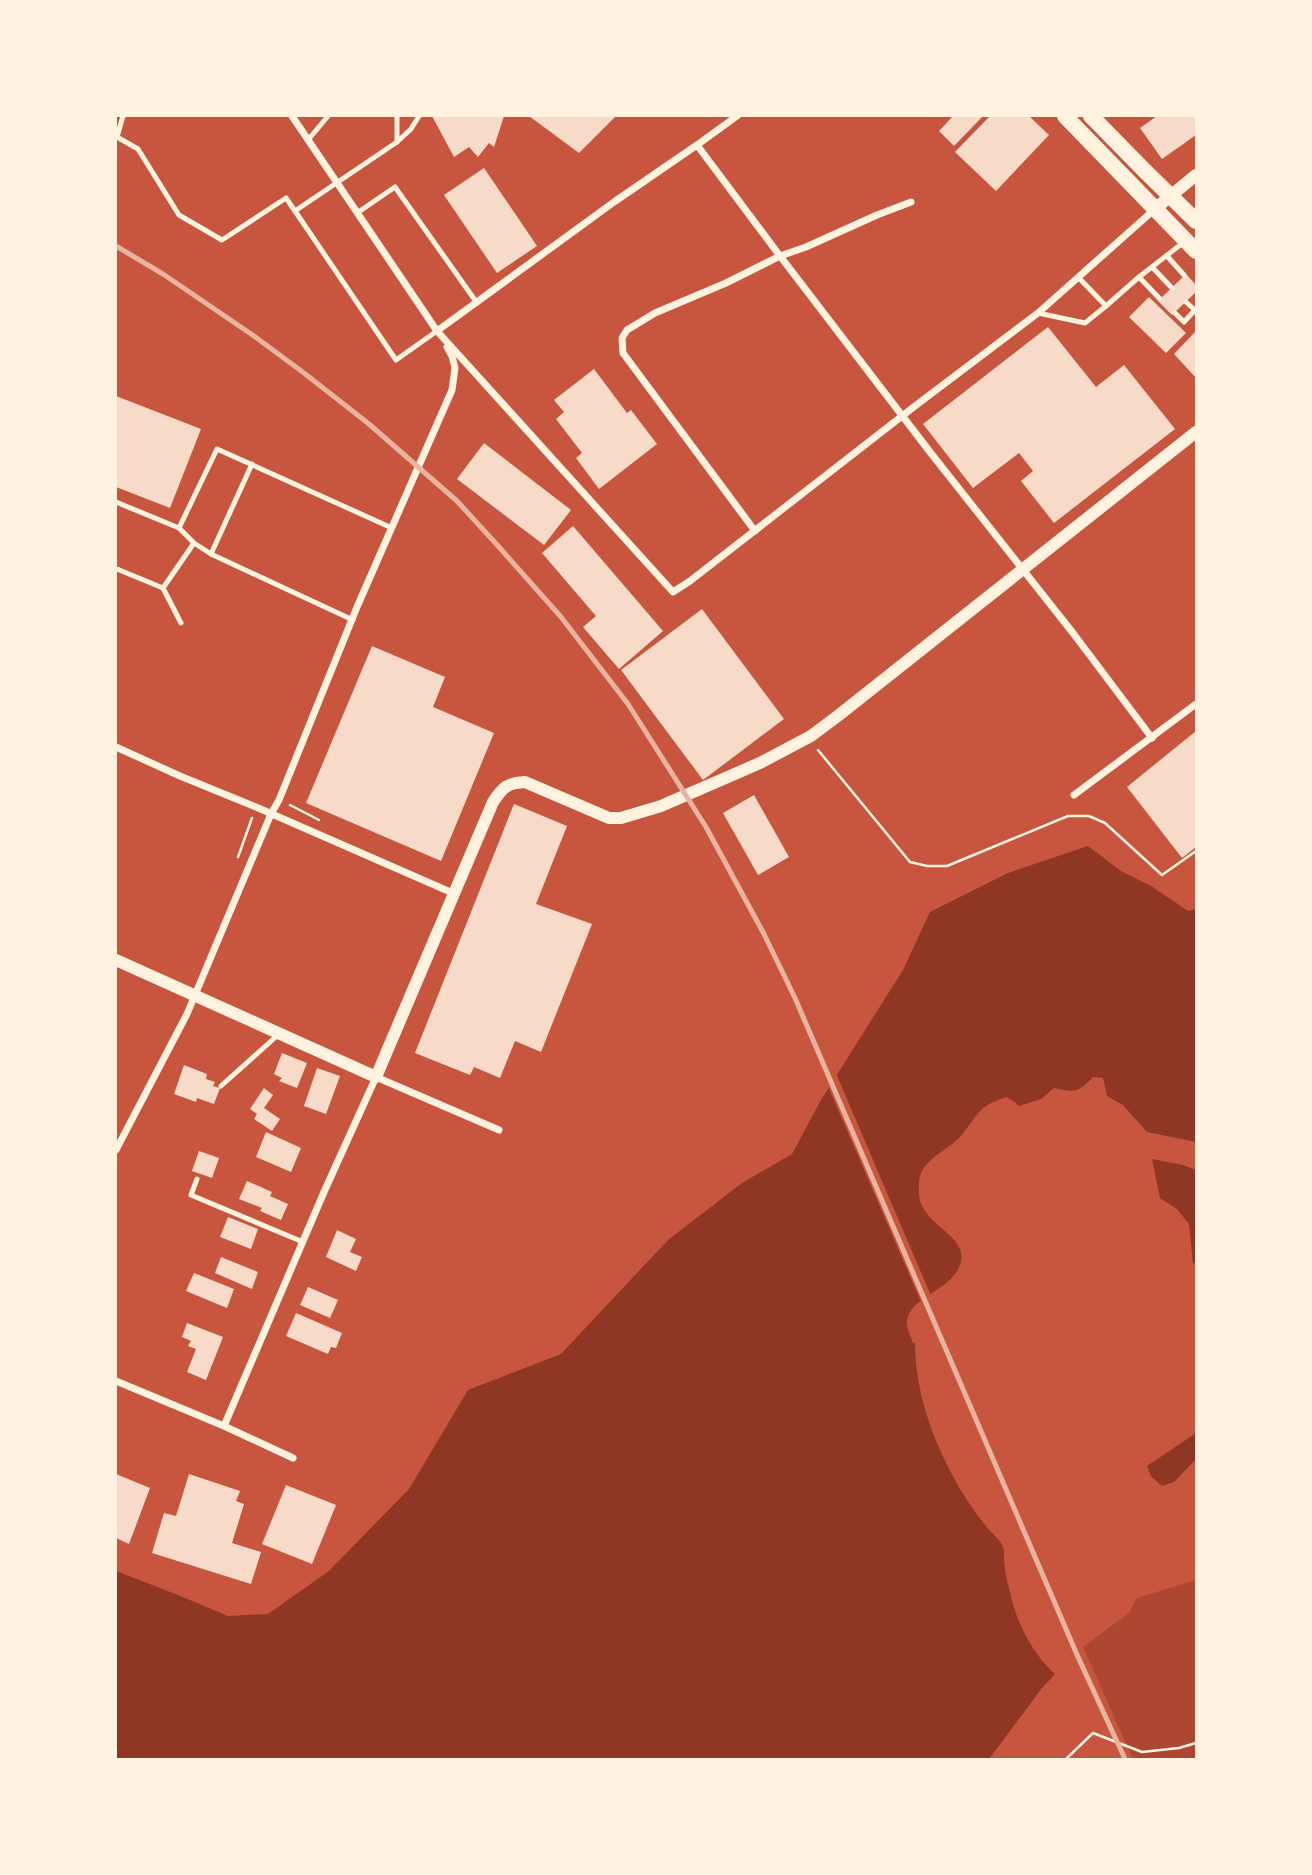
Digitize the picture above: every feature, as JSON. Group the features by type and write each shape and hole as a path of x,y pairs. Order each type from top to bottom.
{"highway":[{"path":"1065,116 1191,245"},
{"path":"1091,116 1196,221"}],"street":[{"path":"116,1150 196,994 452,390 455,368 449,349 292,116"},
{"path":"437,331 737,116"},
{"path":"697,145 780,257 1024,569 1152,738"},
{"path":"437,331 673,592 1038,313 1196,176"},
{"path":"755,531 623,353 621,342 627,330 655,313 911,202"},
{"path":"224,1426 493,802 501,789 512,783 525,782 609,818 621,818 661,806 760,763 808,738 1196,432"},
{"path":"1074,795 1196,704"},
{"path":"116,747 455,894"},
{"path":"116,960 499,1130"},
{"path":"116,1381 293,1458"}],"lane":[{"path":"123,116 117,136 138,149 179,215 222,240 286,198 396,360 437,331"},
{"path":"308,140 328,116"},
{"path":"397,116 397,142"},
{"path":"295,211 397,142 411,129 419,116"},
{"path":"357,213 395,187 477,303"},
{"path":"1038,313 1085,323 1152,267 1167,256 1191,245"},
{"path":"1167,256 1184,275"},
{"path":"1152,267 1172,288"},
{"path":"1139,277 1160,299"},
{"path":"1078,278 1106,306"},
{"path":"1175,313 1184,322 1196,310 1186,302"},
{"path":"179,528 217,449 392,528"},
{"path":"211,554 252,464"},
{"path":"116,502 179,528 194,543 211,554 353,620"},
{"path":"163,588 194,543"},
{"path":"117,569 163,588 181,623"},
{"path":"221,1086 279,1034"},
{"path":"197,1179 191,1195 303,1242"}],"path":[{"path":"808,738 910,862 927,866 947,866 1068,816 1089,816 1105,823 1163,875 1196,851"},
{"path":"1066,1759 1093,1733 1142,1752 1179,1748 1196,1743"}],"shaded area":[{"path":"1088,846 1121,871 1151,886 1188,911 1196,909 1196,1142 1147,1132 1123,1105 1107,1096 1103,1078 1093,1077 1076,1090 1054,1088 1041,1099 1019,1106 1006,1097 988,1105 978,1113 958,1139 930,1161 920,1175 920,1199 924,1210 961,1251 961,1261 950,1280 922,1300 909,1314 907,1326 915,1343 924,1406 939,1447 958,1485 987,1528 1003,1546 1008,1584 1021,1626 1033,1648 1055,1674 989,1759 116,1759 116,1571 228,1616 268,1614 329,1571 409,1489 468,1390 561,1354 668,1240 742,1183 792,1154 821,1100 903,970 930,912 1008,873"},
{"path":"1152,1159 1196,1170 1196,1264 1193,1263 1189,1224 1177,1209 1160,1198"},
{"path":"1196,1433 1196,1459 1174,1482 1162,1486 1151,1476 1147,1466"},
{"path":"1196,1580 1196,1759 1133,1759 1083,1647 1129,1613 1137,1598"}],"pier":[{"path":"835,1071 932,1298 922,1304 827,1084"}],"building":[{"path":"432,116 504,116 494,147 489,143 478,157 469,147 454,157"},
{"path":"529,116 616,116 579,153"},
{"path":"953,116 983,116 954,146 939,131"},
{"path":"990,116 1029,116 1049,135 996,191 955,152"},
{"path":"1157,116 1196,116 1196,135 1162,159 1140,128"},
{"path":"484,168 537,246 497,273 444,195"},
{"path":"1186,274 1196,285 1196,292 1172,315 1158,301"},
{"path":"1149,297 1186,333 1166,353 1129,317"},
{"path":"1048,327 1096,387 1124,365 1175,429 1054,523 1021,481 1033,471 1019,453 973,488 923,424"},
{"path":"1196,331 1196,378 1174,354"},
{"path":"594,369 627,413 631,410 657,444 599,489 576,458 582,453 556,419 564,412 554,400"},
{"path":"116,396 201,429 170,508 116,487"},
{"path":"484,443 571,510 544,545 457,479"},
{"path":"573,526 663,631 619,669 583,627 596,616 542,553"},
{"path":"702,609 784,719 703,780 621,670"},
{"path":"372,646 445,677 433,707 494,733 441,861 306,803"},
{"path":"1196,731 1196,847 1182,858 1127,787"},
{"path":"754,795 789,857 758,875 723,813"},
{"path":"514,804 567,826 536,904 592,924 541,1052 515,1041 500,1078 474,1067 470,1075 415,1053"},
{"path":"282,1053 307,1063 297,1088 279,1081 282,1078 274,1074"},
{"path":"184,1065 207,1074 206,1079 215,1082 213,1086 220,1088 214,1104 197,1098 196,1102 174,1094"},
{"path":"317,1068 340,1076 326,1114 304,1106"},
{"path":"264,1088 273,1095 264,1108 280,1119 272,1131 254,1119 257,1114 250,1109"},
{"path":"266,1132 301,1148 291,1172 256,1157"},
{"path":"199,1151 219,1158 212,1178 192,1171"},
{"path":"247,1181 272,1192 270,1196 288,1204 281,1220 260,1211 262,1208 239,1199"},
{"path":"228,1217 258,1229 251,1249 220,1237"},
{"path":"337,1230 356,1239 350,1252 362,1257 356,1271 326,1257"},
{"path":"221,1257 258,1272 252,1289 215,1273"},
{"path":"194,1273 234,1289 227,1308 186,1291"},
{"path":"308,1287 338,1300 330,1318 300,1305"},
{"path":"296,1313 342,1333 336,1348 331,1347 328,1354 286,1336"},
{"path":"187,1323 223,1337 206,1380 187,1372 196,1349 188,1346 191,1341 182,1337"},
{"path":"116,1474 150,1488 129,1544 116,1538"},
{"path":"189,1474 240,1491 236,1501 244,1504 232,1543 261,1552 251,1584 152,1553 164,1513 176,1516"},
{"path":"286,1485 336,1505 312,1564 262,1544"}],"railway":[{"path":"116,246 163,274 304,373 369,424 457,501 561,617 628,704 706,827 795,998 1078,1657 1125,1759"}]}
